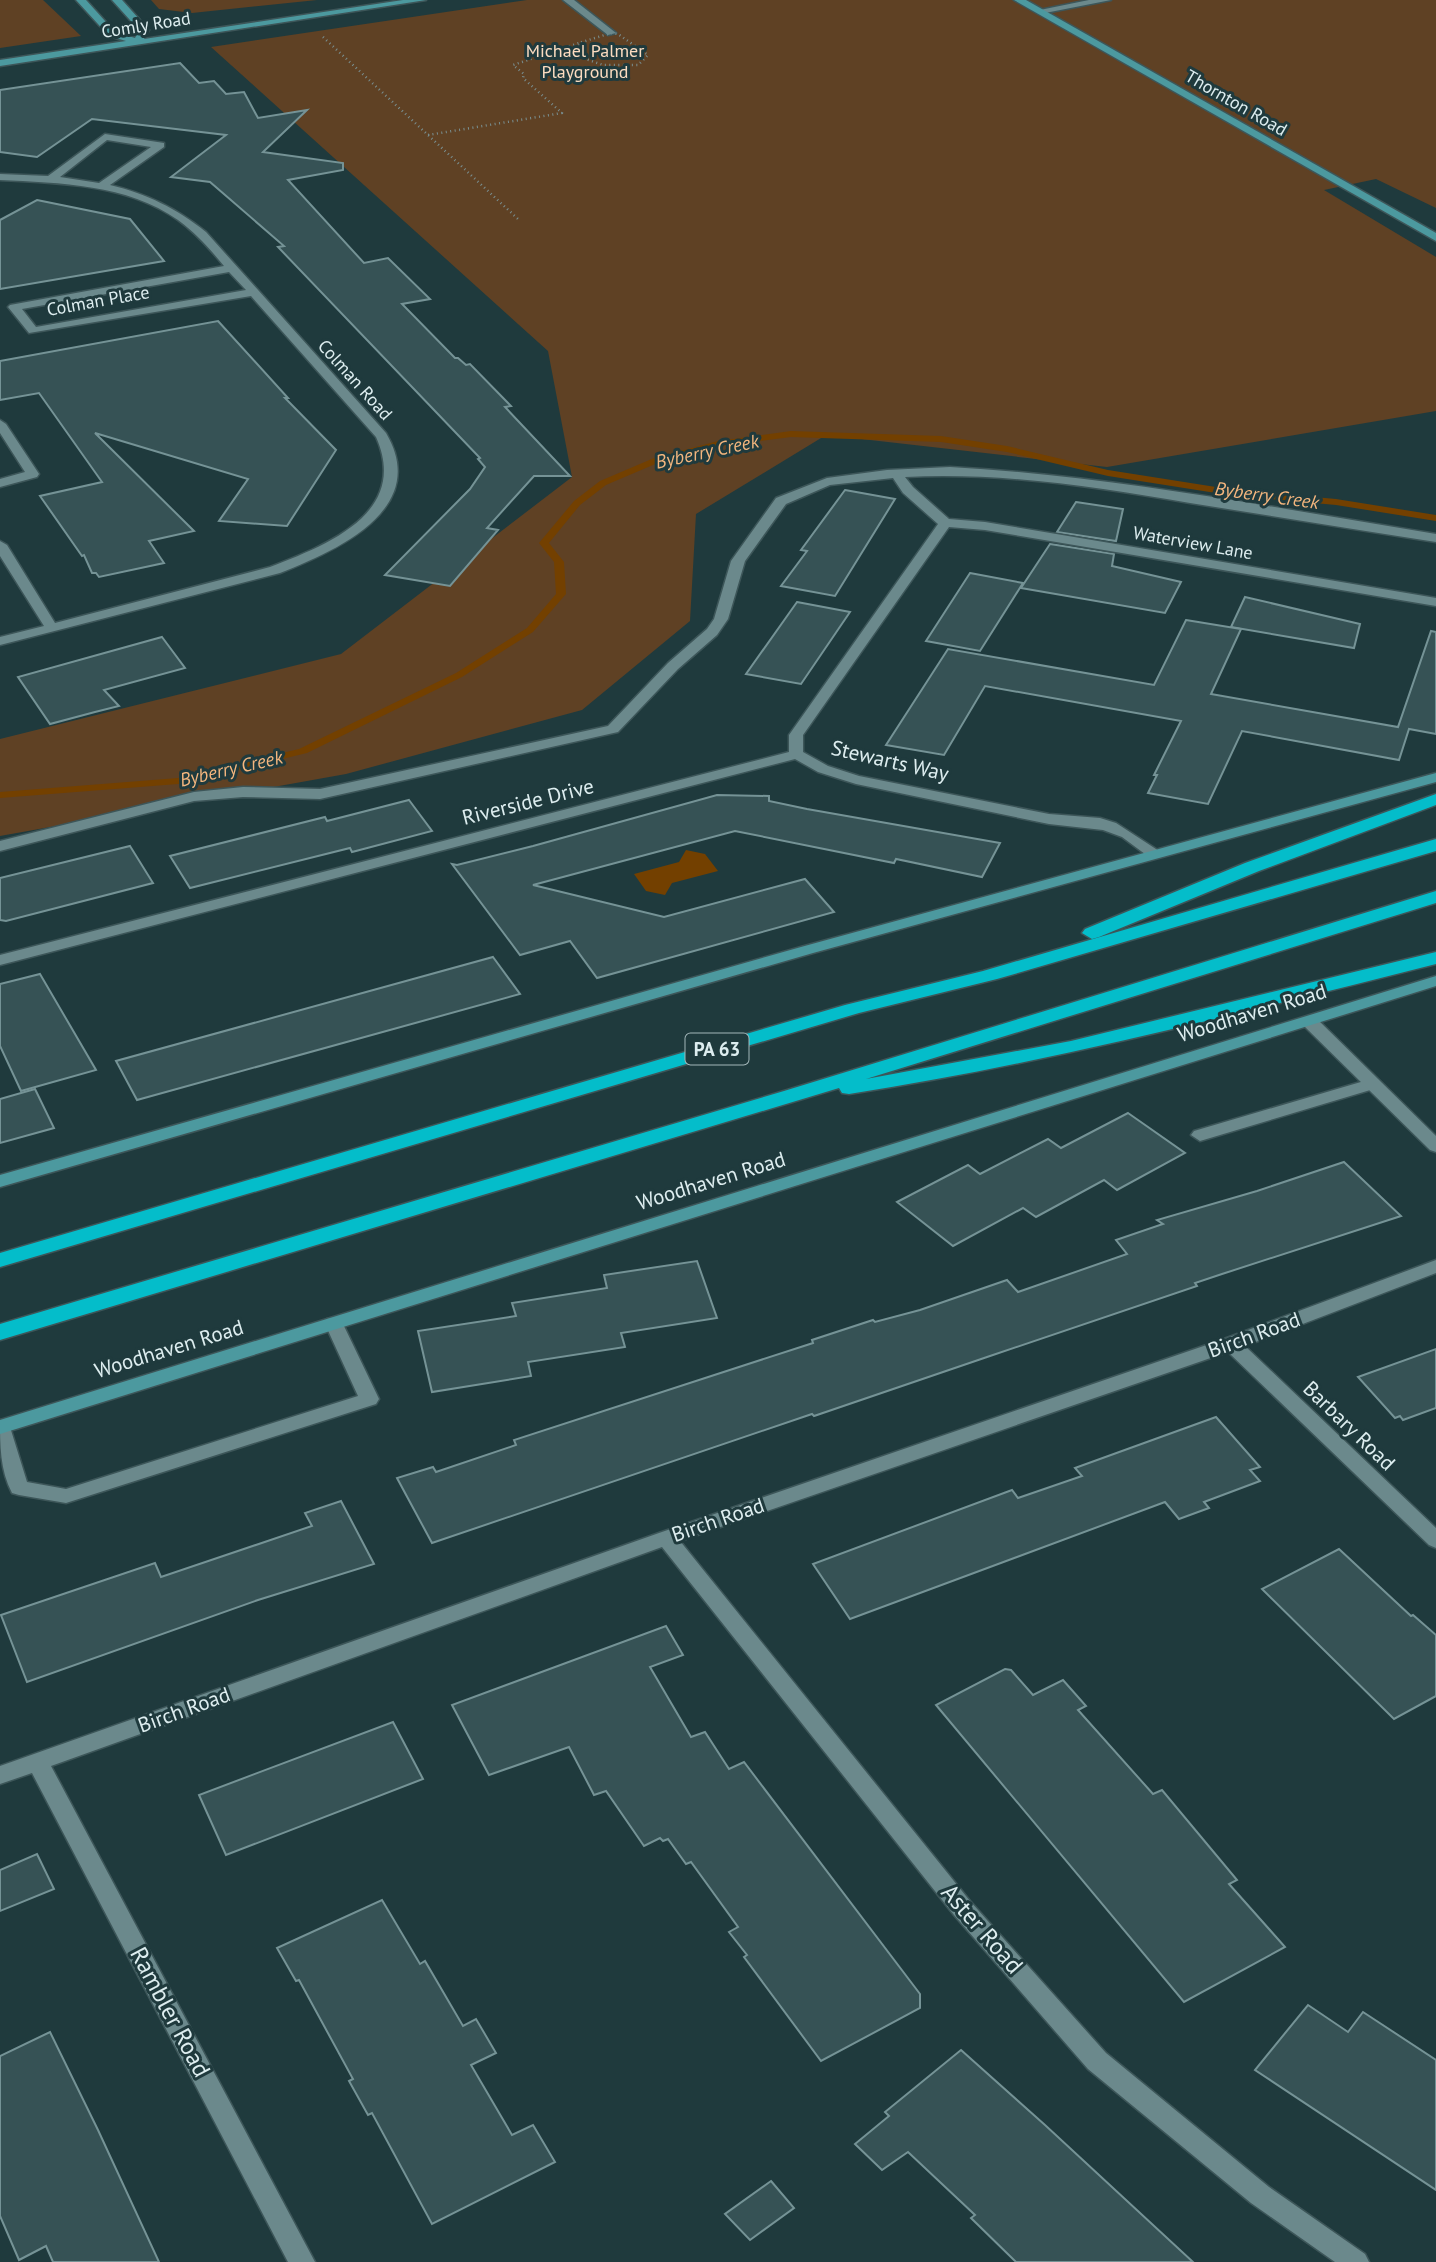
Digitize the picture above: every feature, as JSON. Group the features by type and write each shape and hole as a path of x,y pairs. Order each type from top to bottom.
{"highway":[{"path":"990,975 1252,867 1436,799"},
{"name":"PA 63","path":"0,1260 852,1010 990,975 1436,845"},
{"path":"0,1332 791,1096 1436,897"},
{"path":"791,1096 951,1074 1111,1040 1436,958"}],"main road":[{"path":"81,0 111,34 138,42 144,30 117,0"},
{"name":"Comly Road","path":"0,63 421,0"},
{"name":"Thornton Road","path":"1019,0 1436,238"},
{"path":"0,1181 807,950 1436,777"},
{"name":"Woodhaven Road","path":"0,1427 1436,981"}],"street":[{"path":"568,0 611,33"},
{"path":"1040,10 1106,0"},
{"path":"51,179 105,137 160,145 102,185"},
{"name":"Colman Road","path":"0,177 102,185 163,205 184,216 382,436 391,461 390,483 381,507 352,533 329,547 275,570 0,641"},
{"name":"Colman Place","path":"231,268 14,307 33,331 252,292"},
{"path":"0,424 33,474 0,482"},
{"path":"0,846 194,797 243,792 320,794 614,729 673,666 712,632 721,619 738,561 782,501 827,482 867,475 950,471 1046,478 1436,538"},
{"path":"797,754 796,735 945,523 908,490 897,474"},
{"name":"Waterview Lane","path":"945,523 999,528 1436,602"},
{"path":"0,545 52,628"},
{"name":"Stewarts Way","path":"797,754 822,769 856,780 976,802 1049,819 1111,827 1154,854"},
{"name":"Riverside Drive","path":"0,960 797,754"},
{"path":"1309,1021 1436,1146"},
{"path":"1199,1135 1371,1084"},
{"name":"Birch Road","path":"0,1775 666,1538 1231,1344 1436,1266"},
{"path":"0,1427 19,1488 66,1496 369,1399 334,1324"},
{"name":"Barbary Road","path":"1231,1344 1436,1540"},
{"name":"Aster Road","path":"666,1538 962,1908 1097,2061 1260,2195 1356,2262"},
{"name":"Rambler Road","path":"38,1762 302,2262"}],"path":[{"path":"317,32 518,219"},
{"path":"428,135 562,113 523,78 524,74 513,65 579,43"}],"green space":[{"path":"0,0 43,0 81,36 0,48"},
{"path":"151,0 317,0 192,13 159,9"},
{"name":"Michael Palmer Playground","path":"527,0 1436,0 1436,208 1376,179 1324,190 1436,257 1436,411 1107,467 826,435 696,514 690,621 582,710 346,774 0,836 0,739 341,654 572,477 548,351 211,47"}],"shaded area":[{"path":"686,850 705,854 718,871 672,883 665,895 646,891 634,874 679,862"}],"building":[{"path":"180,63 199,83 214,81 226,94 244,92 258,118 307,110 263,152 343,163 343,170 288,180 364,263 388,258 430,299 402,304 455,358 466,365 470,364 511,406 505,407 570,476 534,476 487,528 498,530 450,586 385,575 470,489 485,467 478,459 480,458 278,247 284,246 210,182 171,177 226,135 92,119 37,157 0,152 0,90"},
{"path":"37,200 130,219 164,261 0,289 0,220"},
{"path":"218,321 288,398 285,398 336,450 287,526 219,521 248,479 95,433 194,531 149,541 164,563 99,577 92,573 84,555 82,556 40,496 102,482 39,393 0,400 0,361"},
{"path":"845,490 895,499 835,596 781,586 807,551 801,550"},
{"path":"1076,502 1123,509 1116,541 1057,532"},
{"path":"1050,544 1114,554 1112,566 1181,582 1165,613 1021,588"},
{"path":"970,573 1023,583 980,651 926,641"},
{"path":"1245,597 1360,624 1354,648 1231,627"},
{"path":"797,602 850,612 801,684 746,674"},
{"path":"1186,620 1241,629 1211,694 1398,727 1431,631 1436,632 1436,734 1409,729 1399,760 1242,731 1208,804 1148,793 1181,721 985,686 944,755 886,745 948,649 1154,685"},
{"path":"162,637 185,668 104,690 119,706 50,724 18,677"},
{"path":"717,795 769,796 769,801 807,809 1000,843 982,877 896,859 894,863 735,831 533,885 664,917 805,879 834,912 597,978 570,941 520,955 452,864 533,846"},
{"path":"409,800 432,831 352,852 350,848 190,888 170,856 325,817 327,821"},
{"path":"130,846 153,883 6,921 0,920 0,878"},
{"path":"493,957 520,994 137,1100 116,1061"},
{"path":"40,974 96,1070 21,1091 0,1046 0,984"},
{"path":"35,1089 54,1128 0,1143 0,1099"},
{"path":"1128,1113 1185,1153 1117,1190 1104,1180 1036,1217 1023,1208 953,1246 897,1202 968,1165 980,1174 1048,1139 1061,1148"},
{"path":"1344,1162 1401,1216 1195,1283 1197,1286 432,1543 397,1478 433,1467 436,1472 516,1445 514,1440 813,1343 812,1340 873,1320 875,1322 920,1310 1007,1280 1018,1292 1127,1254 1116,1240 1163,1224 1157,1220"},
{"path":"697,1261 717,1318 621,1333 625,1347 528,1362 531,1376 432,1392 418,1331 516,1316 512,1303 607,1288 604,1275"},
{"path":"1436,1349 1436,1408 1403,1420 1400,1416 1395,1418 1358,1377"},
{"path":"1216,1417 1260,1467 1250,1470 1260,1481 1204,1502 1209,1508 1179,1519 1165,1502 850,1619 813,1564 1012,1490 1018,1498 1082,1476 1075,1468"},
{"path":"341,1501 374,1564 258,1600 27,1682 1,1615 155,1563 161,1577 312,1526 305,1513"},
{"path":"1339,1549 1411,1616 1436,1635 1436,1696 1394,1719 1262,1589"},
{"path":"666,1626 683,1655 650,1667 691,1737 705,1732 729,1769 744,1762 920,1994 920,2008 821,2061 744,1957 747,1955 729,1932 738,1927 691,1862 686,1864 668,1839 663,1841 660,1838 644,1846 606,1791 594,1795 569,1747 489,1775 452,1705"},
{"path":"1005,1669 1011,1670 1033,1695 1063,1680 1086,1706 1078,1710 1153,1794 1162,1790 1237,1880 1229,1884 1285,1947 1184,2002 936,1705"},
{"path":"393,1722 423,1779 226,1855 199,1795"},
{"path":"37,1854 54,1889 0,1911 0,1870"},
{"path":"382,1900 420,1964 425,1961 463,2026 476,2019 496,2053 471,2065 512,2135 533,2125 555,2162 432,2224 372,2113 368,2115 349,2081 353,2079 299,1980 296,1981 277,1948"},
{"path":"1308,2005 1348,2032 1363,2012 1436,2060 1436,2190 1255,2070"},
{"path":"50,2032 159,2262 53,2262 46,2246 19,2260 0,2216 0,2056"},
{"path":"961,2050 1193,2262 1016,2262 971,2218 975,2215 908,2152 882,2170 855,2144 889,2116 885,2112"},
{"path":"771,2181 794,2208 750,2240 725,2214"}],"waterway":[{"name":"Byberry Creek","path":"0,795 178,781 303,751 459,675 530,630 561,594 559,562 544,543 577,503 603,483 657,460 721,443 791,434 941,439 1007,449 1108,473 1235,493 1336,502 1436,518"}]}
